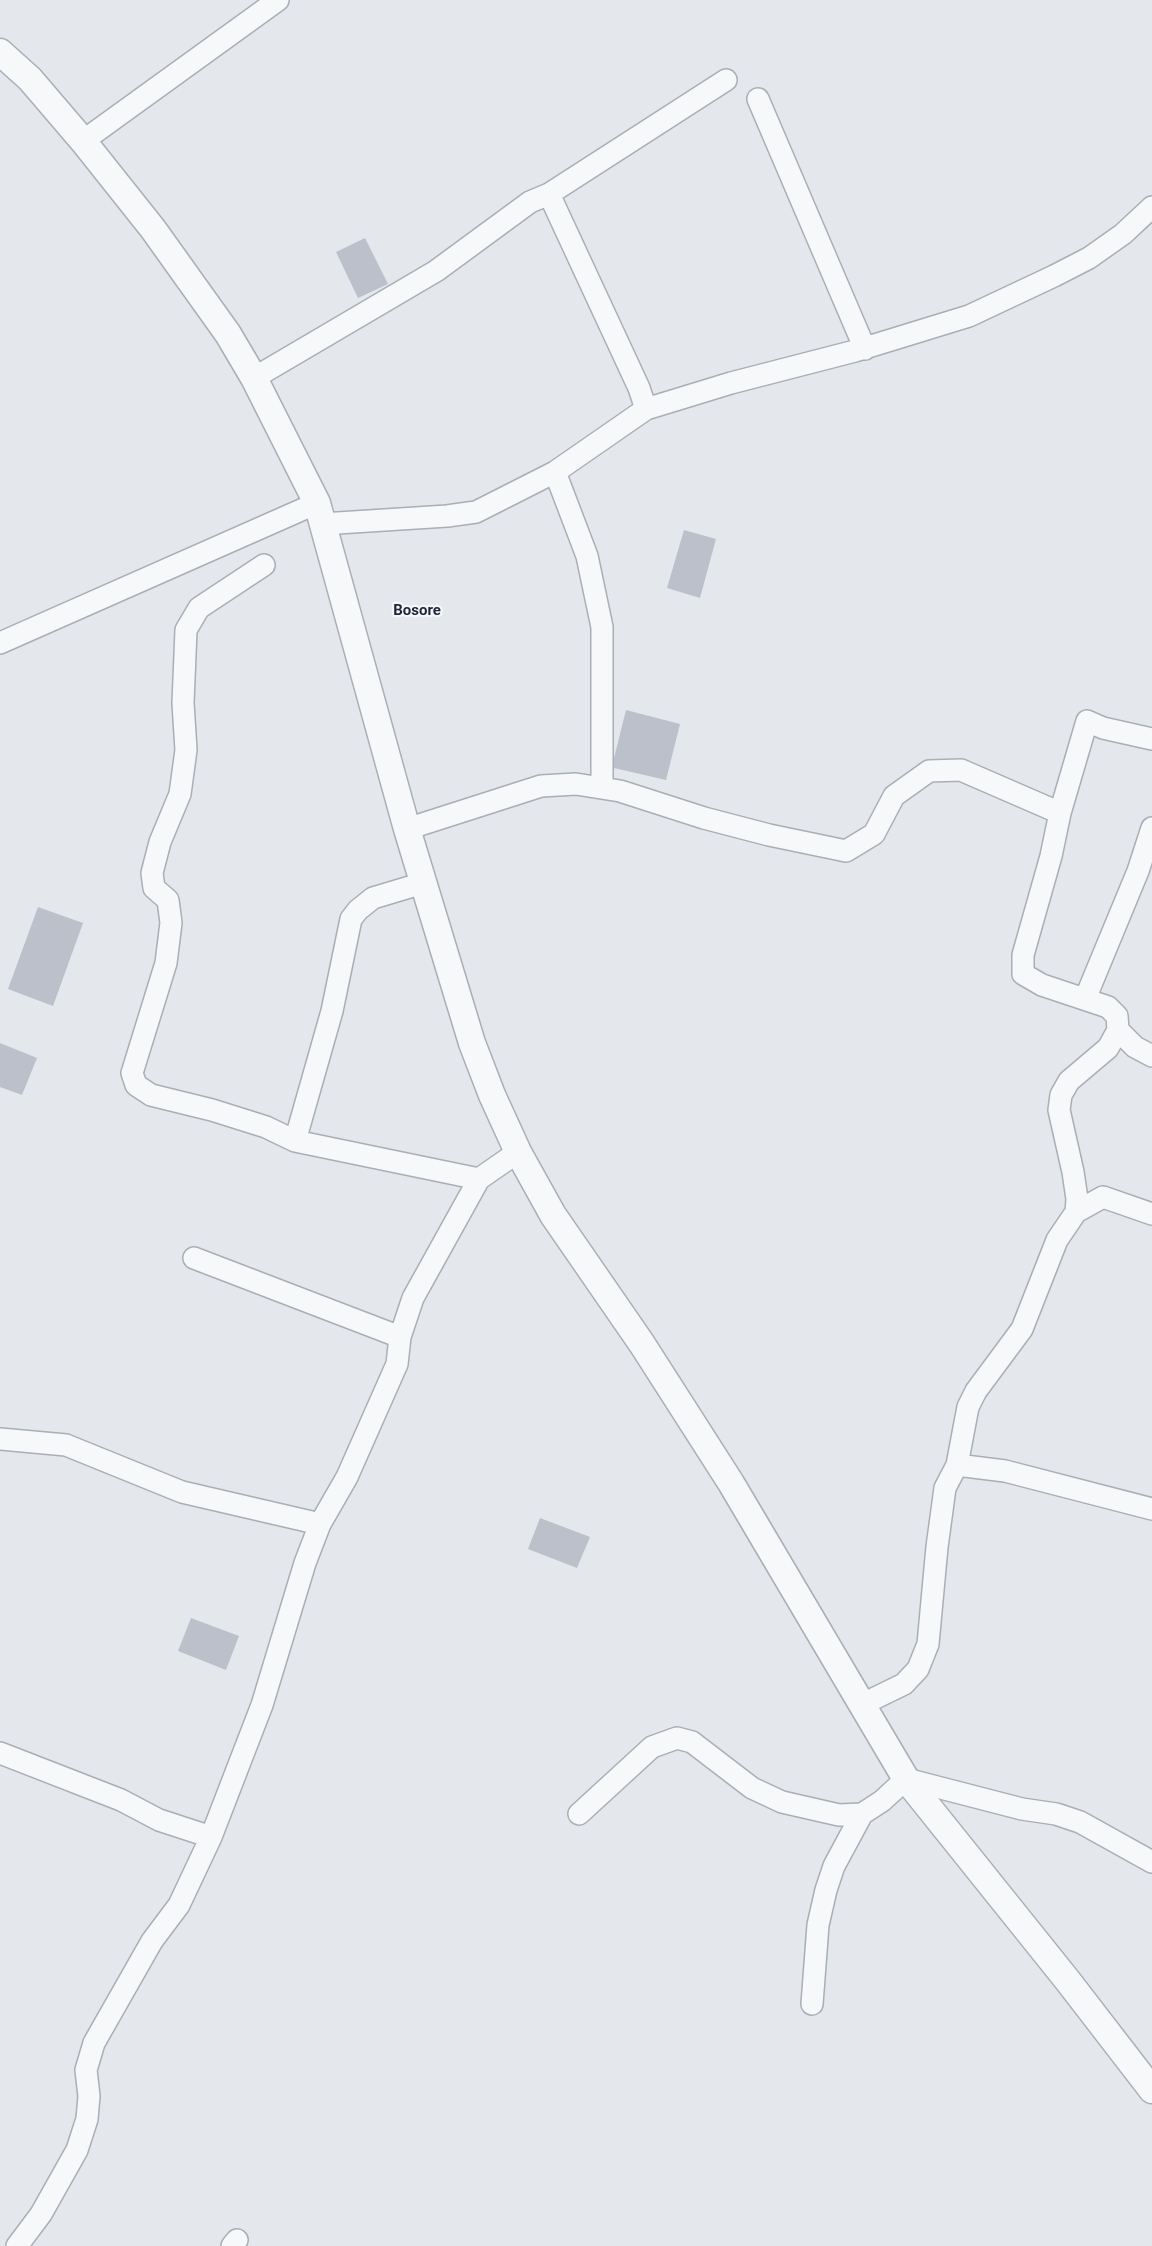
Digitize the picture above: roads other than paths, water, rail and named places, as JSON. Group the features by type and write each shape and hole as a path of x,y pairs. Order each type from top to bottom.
{"street":[{"path":"83,141 274,1"},
{"path":"0,52 30,79 83,141 153,229 228,334 254,378 320,513 407,830 472,1043 492,1095 518,1152 552,1215 642,1344 731,1483 906,1779 1152,2090"},
{"path":"254,378 436,271 530,202 548,194 726,80"},
{"path":"758,99 864,348"},
{"path":"548,194 639,388 646,409"},
{"path":"0,643 320,513 440,517 476,512 555,472 646,409 731,383 864,348 969,316 1089,258 1123,234 1152,207"},
{"path":"555,472 587,556 602,627 602,788"},
{"path":"264,565 199,608 186,630 183,703 186,750 183,776 180,794 160,842 152,873 154,888 168,900 171,923 166,963 132,1073 136,1085 151,1095 212,1110 266,1127 295,1141 479,1179"},
{"path":"1076,1212 1077,1199 1073,1172 1059,1110 1061,1095 1069,1081 1108,1048 1118,1030 1117,1016 1108,1007 1042,985 1023,974 1024,955 1052,856 1060,813 1087,721 1103,728 1152,739"},
{"path":"407,830 541,786 576,784 620,791 741,828 846,850 874,834 894,796 929,771 961,770 1060,813"},
{"path":"1085,999 1138,871 1152,828"},
{"path":"295,1141 332,1011 351,919 358,910 373,898 423,883"},
{"path":"1118,1030 1135,1047 1152,1056"},
{"path":"17,2246 41,2214 77,2150 86,2119 89,2096 86,2070 94,2043 152,1941 179,1905 211,1837 262,1706 305,1563 320,1524 347,1477 397,1364 400,1336 412,1298 479,1179 518,1152"},
{"path":"863,1704 904,1684 918,1670 928,1644 937,1547 945,1488 957,1465 968,1407 976,1391 1022,1329 1058,1240 1076,1212 1103,1197 1152,1214"},
{"path":"194,1258 400,1336"},
{"path":"0,1439 66,1445 182,1492 320,1524"},
{"path":"957,1465 1005,1471 1152,1509"},
{"path":"579,1814 652,1747 677,1738 692,1742 752,1788 782,1802 839,1815 862,1814"},
{"path":"0,1754 122,1800 159,1820 211,1837"},
{"path":"812,2004 818,1925 834,1866 862,1814 882,1801 906,1779"},
{"path":"906,1779 1022,1809 1056,1814 1080,1822 1152,1862"}],"district":[{"name":"Bosore","path":"417,611"}]}
